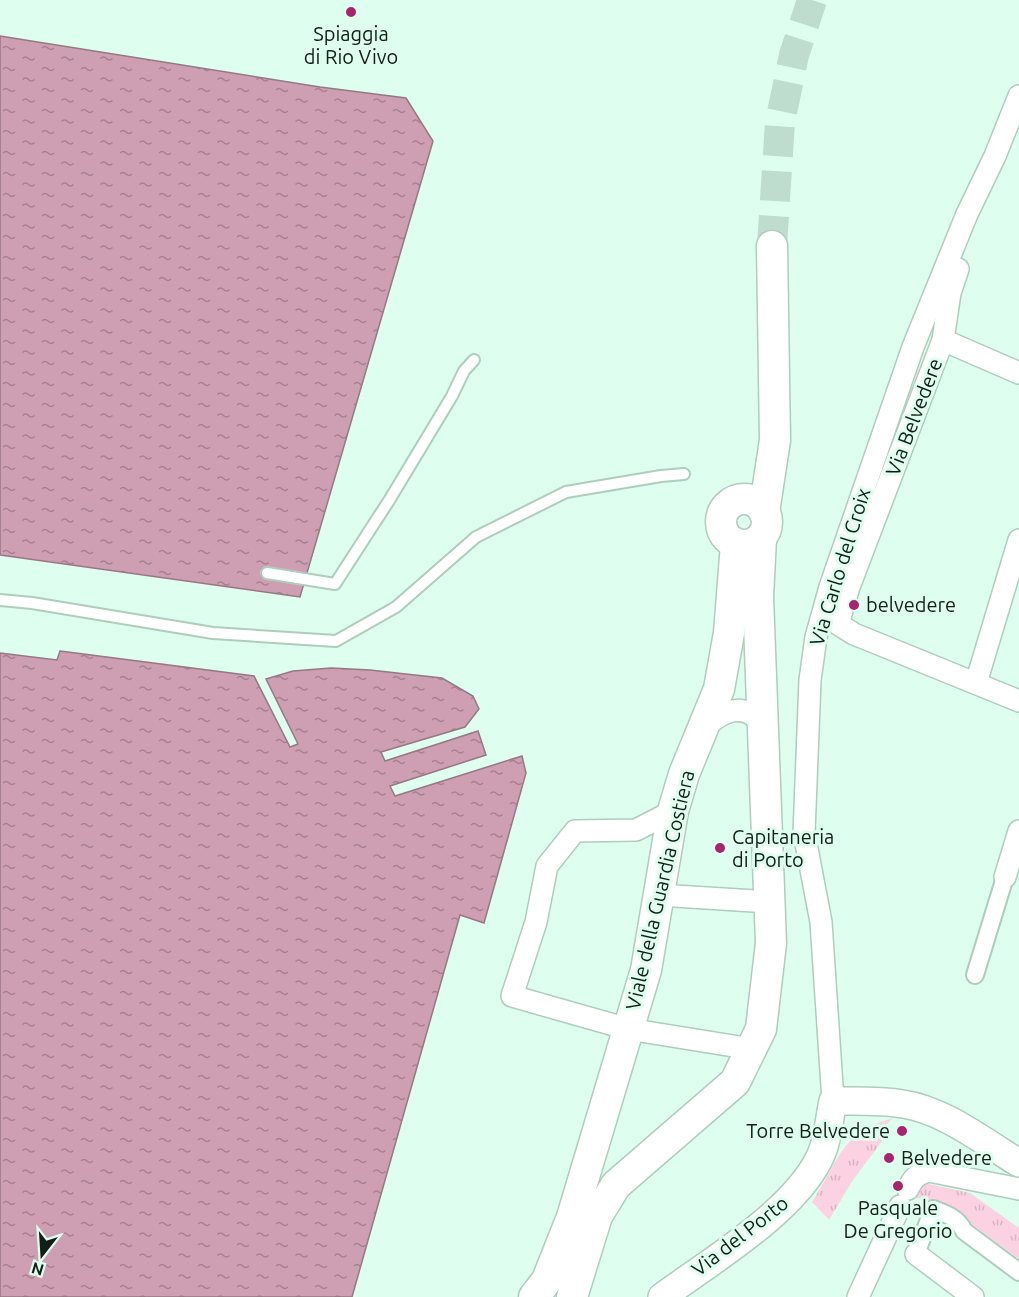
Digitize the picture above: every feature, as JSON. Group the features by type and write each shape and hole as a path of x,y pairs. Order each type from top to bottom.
{"main road":[{"path":"572,1297 597,1216 616,1185 735,1082 761,1029 771,943 758,597 751,523 775,440 772,246"},
{"name":"Viale della Guardia Costiera","path":"534,1297 547,1280 572,1217 646,970 673,811 684,774 719,689 751,523"}],"street":[{"name":"Via Carlo del Croix","path":"833,1101 821,922 804,833 810,680 816,637 830,587 913,347 967,214 995,156 1019,96"},
{"name":"Via Belvedere","path":"995,156 950,293 943,340 849,587 838,624 854,634 1019,701"},
{"path":"943,340 1019,373"},
{"path":"976,683 1019,540"},
{"path":"700,733 722,713 738,710 753,715 763,728"},
{"path":"673,811 636,830 575,831 547,866 536,922 512,996 628,1029 752,1049"},
{"path":"975,975 1019,831"},
{"path":"659,895 770,902"},
{"path":"833,1101 905,1104 947,1119 1019,1163"},
{"name":"Via del Porto","path":"662,1297 767,1220 801,1187 820,1157 833,1101"},
{"path":"858,1297 912,1180 919,1173 929,1172 1019,1189"},
{"path":"973,1297 916,1254 933,1209 960,1222 964,1231 1019,1272"}],"lane":[{"path":"267,573 335,584 390,499 452,396 464,371 474,360"},
{"path":"0,600 32,603 213,633 336,641 396,607 476,537 567,492 684,474"}],"green space":[{"path":"894,1118 886,1126 886,1136 853,1180 829,1220 812,1202 843,1150 863,1131"},
{"path":"924,1183 970,1193 1019,1228 1019,1259 958,1212 944,1205 914,1197"}],"water":[{"path":"0,36 320,87 406,98 433,141 300,597 0,555"},
{"path":"60,651 254,676 290,747 298,744 266,679 293,671 331,668 442,678 473,696 479,709 465,727 381,752 385,761 478,731 486,755 390,786 395,796 522,756 526,773 484,923 460,915 352,1297 0,1297 0,653 57,660"}],"tunnel":[{"path":"772,246 780,122 794,55 812,0"}],"place":[{"name":"Spiaggia di Rio Vivo","path":"351,12"},
{"name":"belvedere","path":"854,605"},
{"name":"Capitaneria di Porto","path":"720,848"},
{"name":"Torre Belvedere","path":"902,1131"},
{"name":"Belvedere","path":"889,1158"},
{"name":"Pasquale De Gregorio","path":"898,1186"}]}
